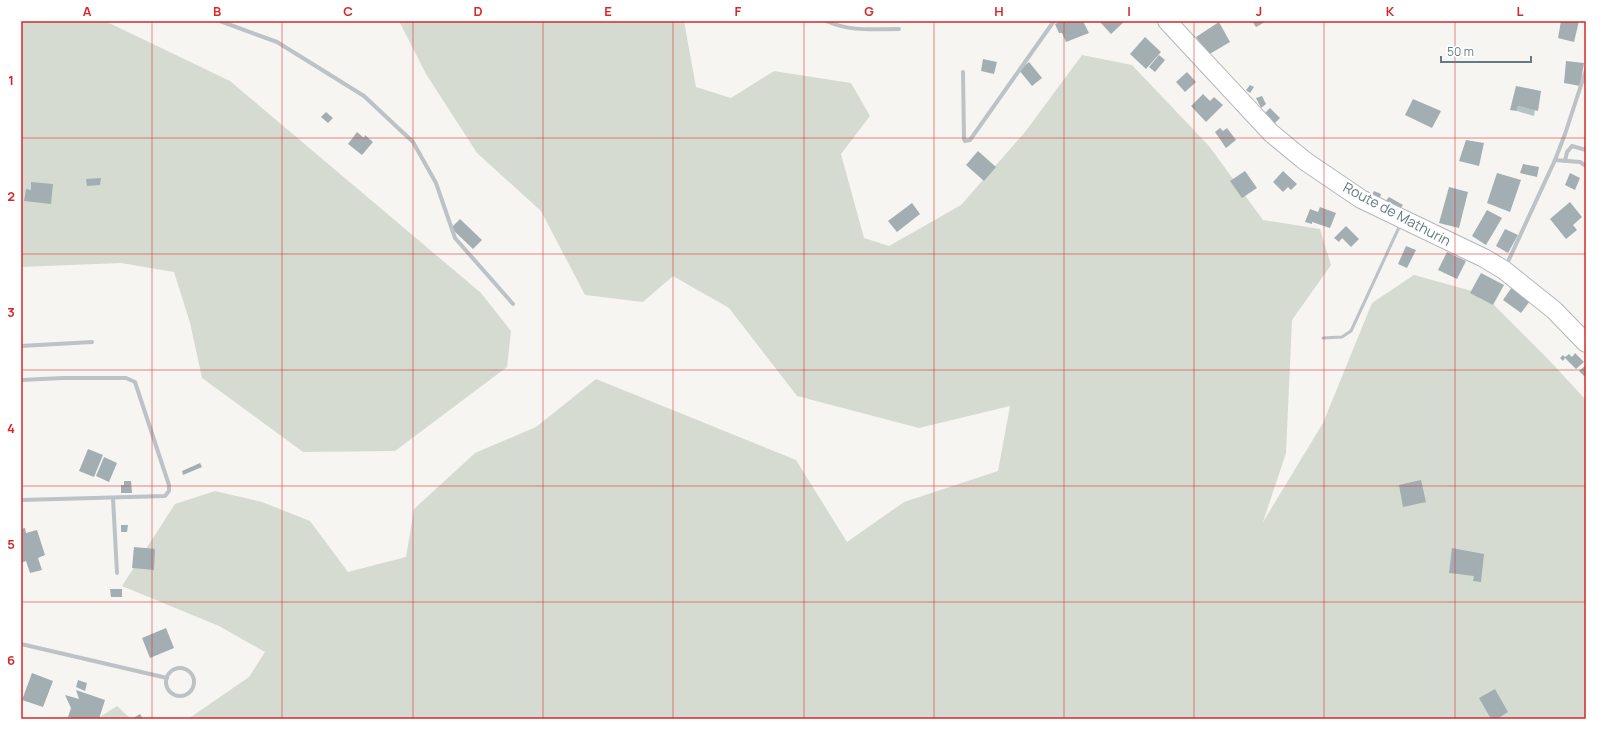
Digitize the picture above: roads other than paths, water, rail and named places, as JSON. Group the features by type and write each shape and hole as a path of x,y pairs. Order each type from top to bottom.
{"street":[{"path":"220,21 277,42 364,96 413,142 436,183 456,238 513,304"},
{"path":"826,21 840,27 852,29 899,29"},
{"path":"963,72 964,139 967,142 970,140 1054,21"},
{"name":"Route de Mathurin","path":"1167,21 1271,133 1299,156 1361,199 1484,258 1504,270 1554,310 1586,343"},
{"path":"1504,270 1555,160 1586,70"},
{"path":"1565,161 1567,152 1572,146 1586,150"},
{"path":"1555,160 1580,162 1586,166"},
{"path":"21,346 92,342"},
{"path":"21,380 126,378 135,382 169,485 169,491 165,496 21,500"},
{"path":"114,498 117,573"},
{"path":"21,644 167,678"},
{"path":"174,669 186,669 193,677 194,683 189,693 178,695 172,693 168,689 167,678 170,672 174,669"}],"lane":[{"path":"1323,338 1342,337 1351,331 1402,219"}]}
